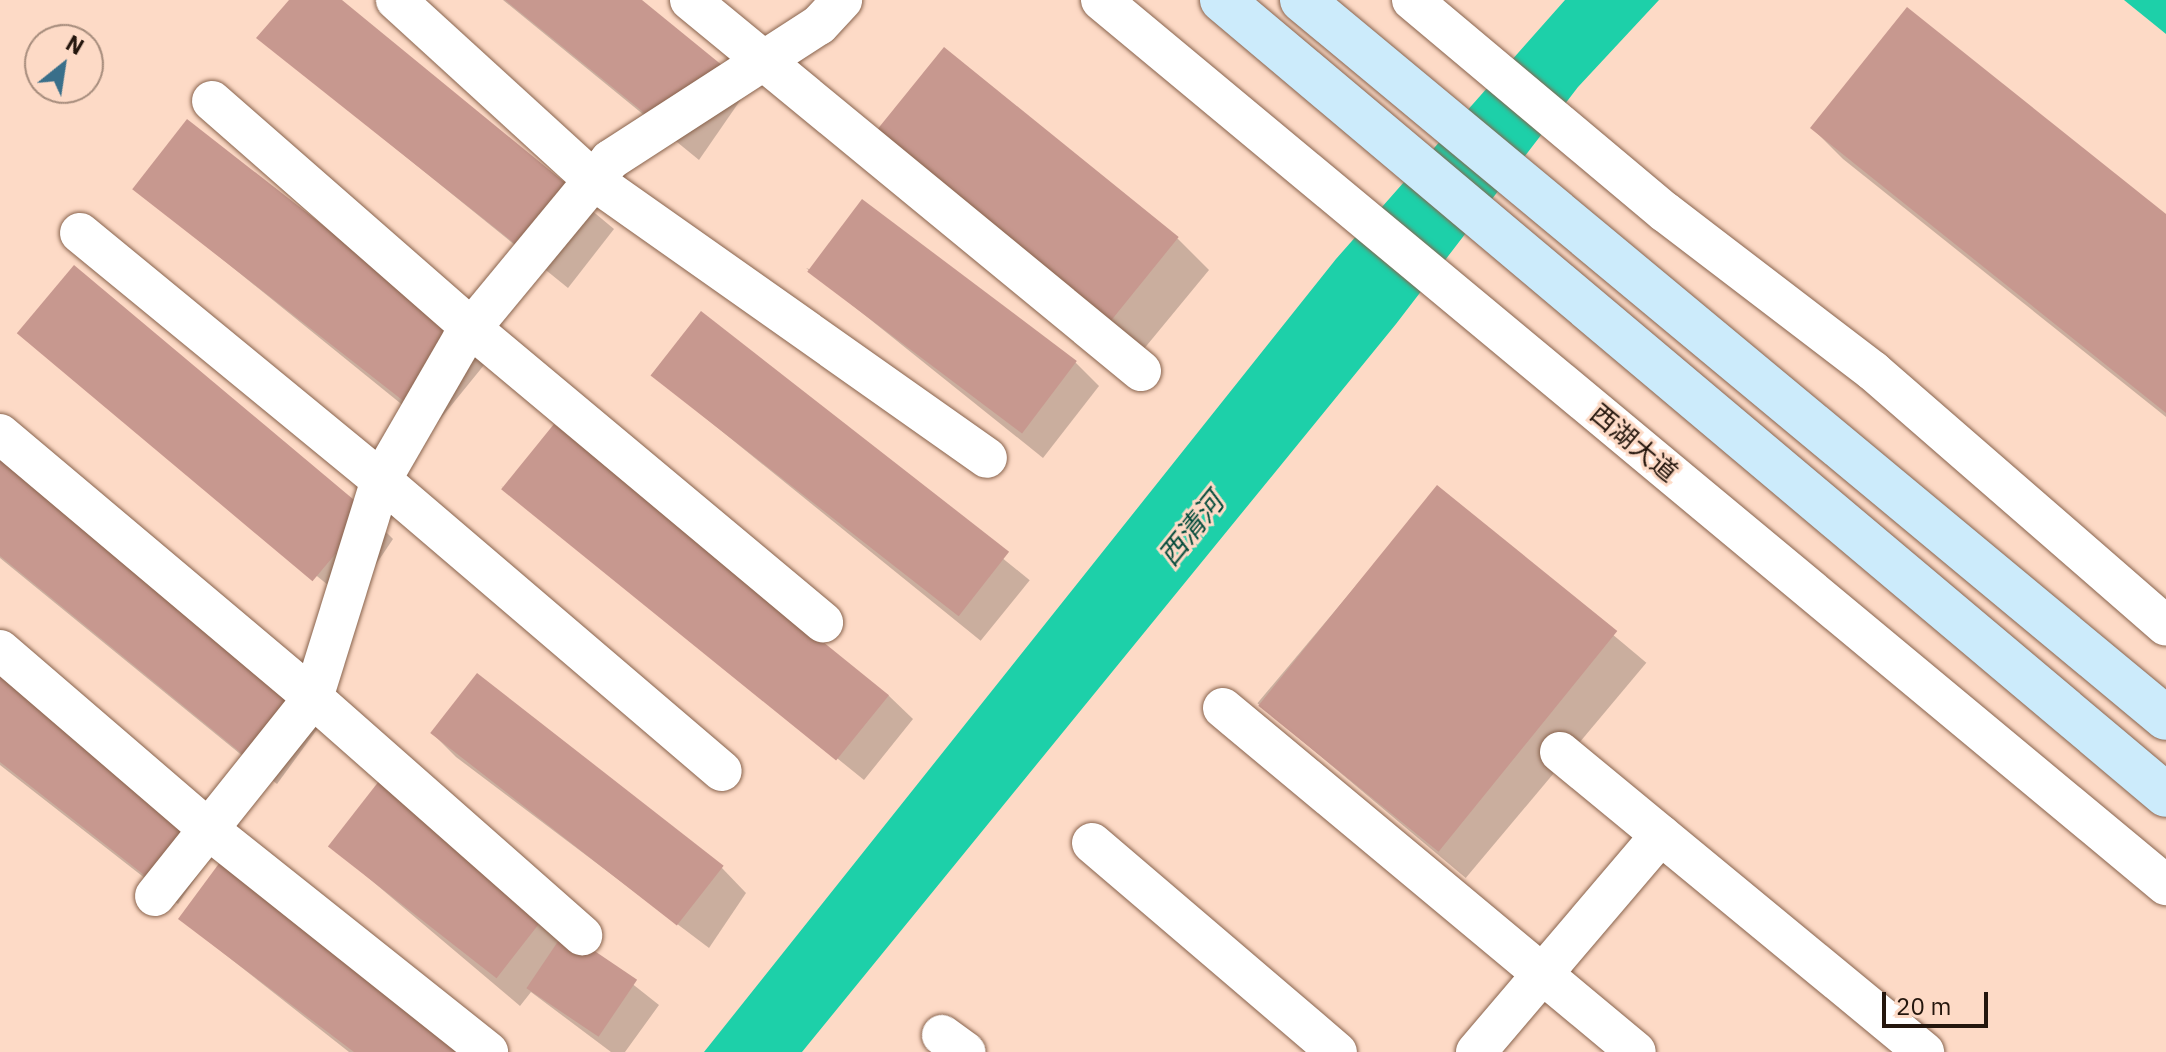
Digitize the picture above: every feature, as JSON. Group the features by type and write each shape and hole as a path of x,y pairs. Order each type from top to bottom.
{"main road":[{"path":"1222,0 2166,795"},
{"path":"1302,0 2166,718"}],"street":[{"path":"396,0 593,180 987,458"},
{"path":"690,0 766,59 1141,371"},
{"path":"155,896 313,698 381,480 471,328 610,160 819,25 842,0"},
{"name":"西湖大道","path":"1101,0 2166,885"},
{"path":"1412,0 1573,134 1873,371 2166,626"},
{"path":"212,101 471,328 823,622"},
{"path":"80,233 381,480 722,771"},
{"path":"0,434 313,698 582,935"},
{"path":"0,650 208,829 488,1052"},
{"path":"1223,708 1636,1052"},
{"path":"1560,752 1924,1052"},
{"path":"1476,1052 1661,835"},
{"path":"1092,843 1337,1052"}],"water":[{"name":"西清河","path":"1565,0 1659,0 1578,87 1396,324 802,1052 704,1052 1336,259"},
{"path":"2124,0 2166,0 2166,34"}],"building":[{"path":"289,0 342,0 591,204 543,266 256,38"},
{"path":"505,0 642,0 723,66 674,137"},
{"path":"1907,7 2166,214 2166,413 1810,128"},
{"path":"944,47 1179,237 1111,320 877,130"},
{"path":"187,119 464,336 410,406 132,189"},
{"path":"862,199 1077,361 1022,434 807,272"},
{"path":"74,265 370,513 312,581 17,333"},
{"path":"701,311 1009,552 959,616 651,376"},
{"path":"554,424 889,695 836,761 501,489"},
{"path":"0,459 298,699 252,762 0,556"},
{"path":"1437,485 1617,631 1439,852 1258,706"},
{"path":"0,664 196,818 153,882 0,762"},
{"path":"477,673 724,866 677,926 430,733"},
{"path":"379,781 548,913 497,978 328,846"},
{"path":"226,854 474,1052 354,1052 178,919"},
{"path":"565,931 637,980 599,1037 526,988"}]}
